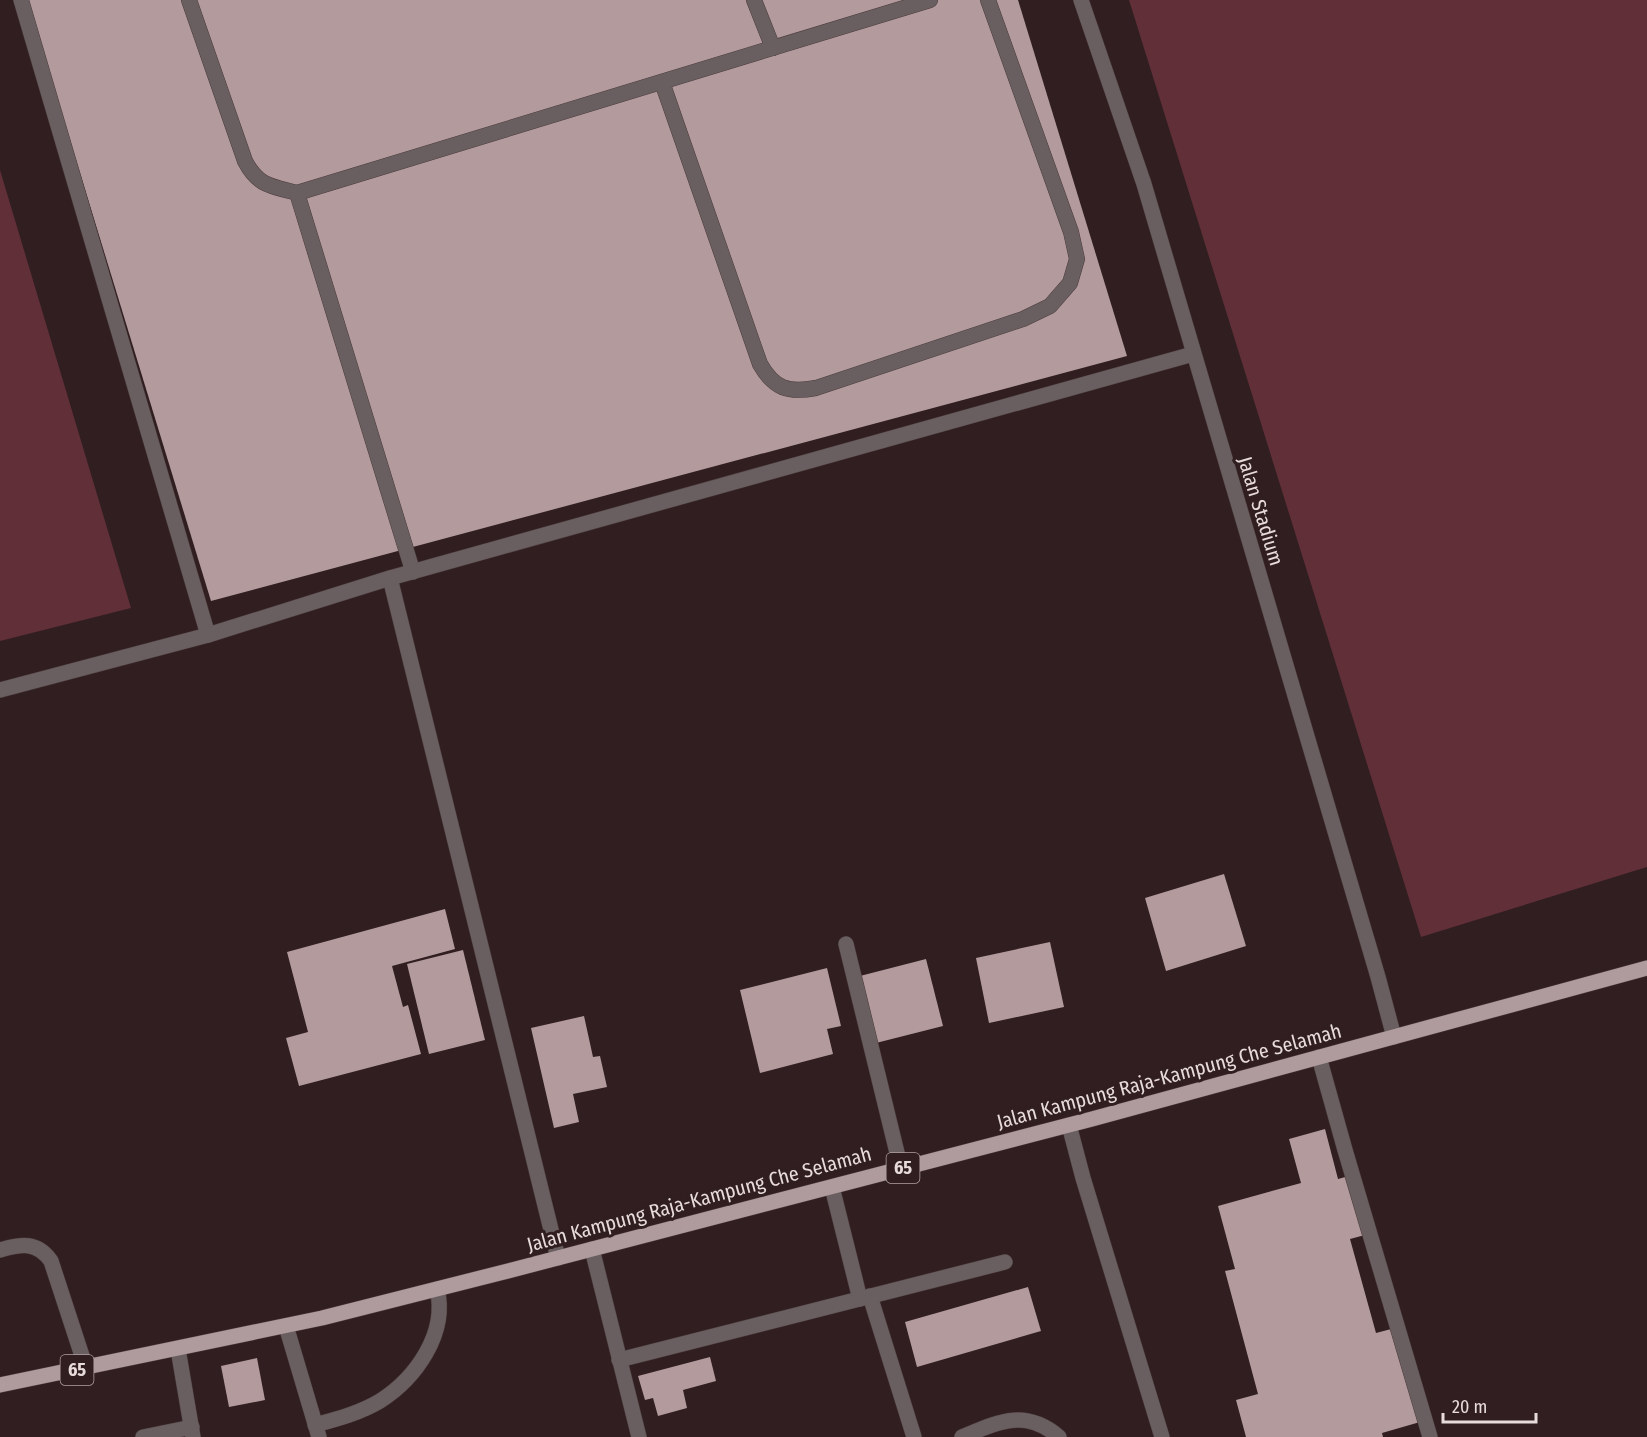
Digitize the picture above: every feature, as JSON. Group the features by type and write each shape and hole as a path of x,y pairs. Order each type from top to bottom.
{"main road":[{"name":"Jalan Kampung Raja-Kampung Che Selamah","path":"0,1385 286,1326 436,1289 1069,1125 1647,968"}],"street":[{"path":"21,0 208,634"},
{"path":"189,0 250,170 258,180 267,185 297,193 930,0"},
{"path":"754,0 773,48"},
{"path":"662,82 760,364 767,376 777,385 788,389 816,388 1023,319 1050,306 1070,283 1077,259 1071,232 988,0"},
{"name":"Jalan Stadium","path":"1081,0 1144,184 1394,1037"},
{"path":"297,193 413,572"},
{"path":"0,690 208,634 390,578 1193,354"},
{"path":"390,578 558,1258"},
{"path":"846,944 901,1169"},
{"path":"1319,1057 1431,1437"},
{"path":"1069,1125 1162,1437"},
{"path":"832,1187 865,1297 914,1437"},
{"path":"0,1250 27,1245 37,1247 51,1261 86,1368"},
{"path":"592,1249 639,1437"},
{"path":"619,1360 1005,1262"},
{"path":"286,1326 317,1431 380,1400 412,1374 437,1328 440,1301 436,1289"},
{"path":"143,1437 192,1432 178,1349"},
{"path":"962,1437 1005,1421 1019,1419 1033,1421 1047,1427 1059,1437"}],"shaded area":[{"path":"1129,0 1647,0 1647,867 1421,937"},
{"path":"0,170 131,608 0,641"}],"building":[{"path":"27,0 1018,0 1127,356 211,601"},
{"path":"1224,874 1246,946 1166,971 1145,898"},
{"path":"445,909 455,949 392,966 403,1007 408,1005 421,1054 299,1086 286,1038 308,1032 287,952"},
{"path":"1050,942 1064,1007 989,1023 976,958"},
{"path":"463,950 485,1040 429,1054 407,964"},
{"path":"926,959 943,1026 876,1043 860,976"},
{"path":"827,968 841,1026 827,1029 833,1054 760,1073 740,990"},
{"path":"584,1016 593,1057 600,1056 607,1087 573,1094 579,1122 554,1128 531,1028"},
{"path":"1325,1129 1338,1179 1349,1176 1365,1235 1350,1239 1376,1333 1395,1328 1420,1422 1382,1433 1383,1437 1246,1437 1236,1400 1258,1394 1225,1271 1235,1269 1218,1206 1301,1183 1289,1139"},
{"path":"1028,1287 1041,1331 917,1367 905,1322"},
{"path":"710,1357 716,1381 683,1390 687,1408 658,1416 653,1398 645,1400 638,1376"},
{"path":"257,1358 265,1400 229,1407 221,1366"}]}
